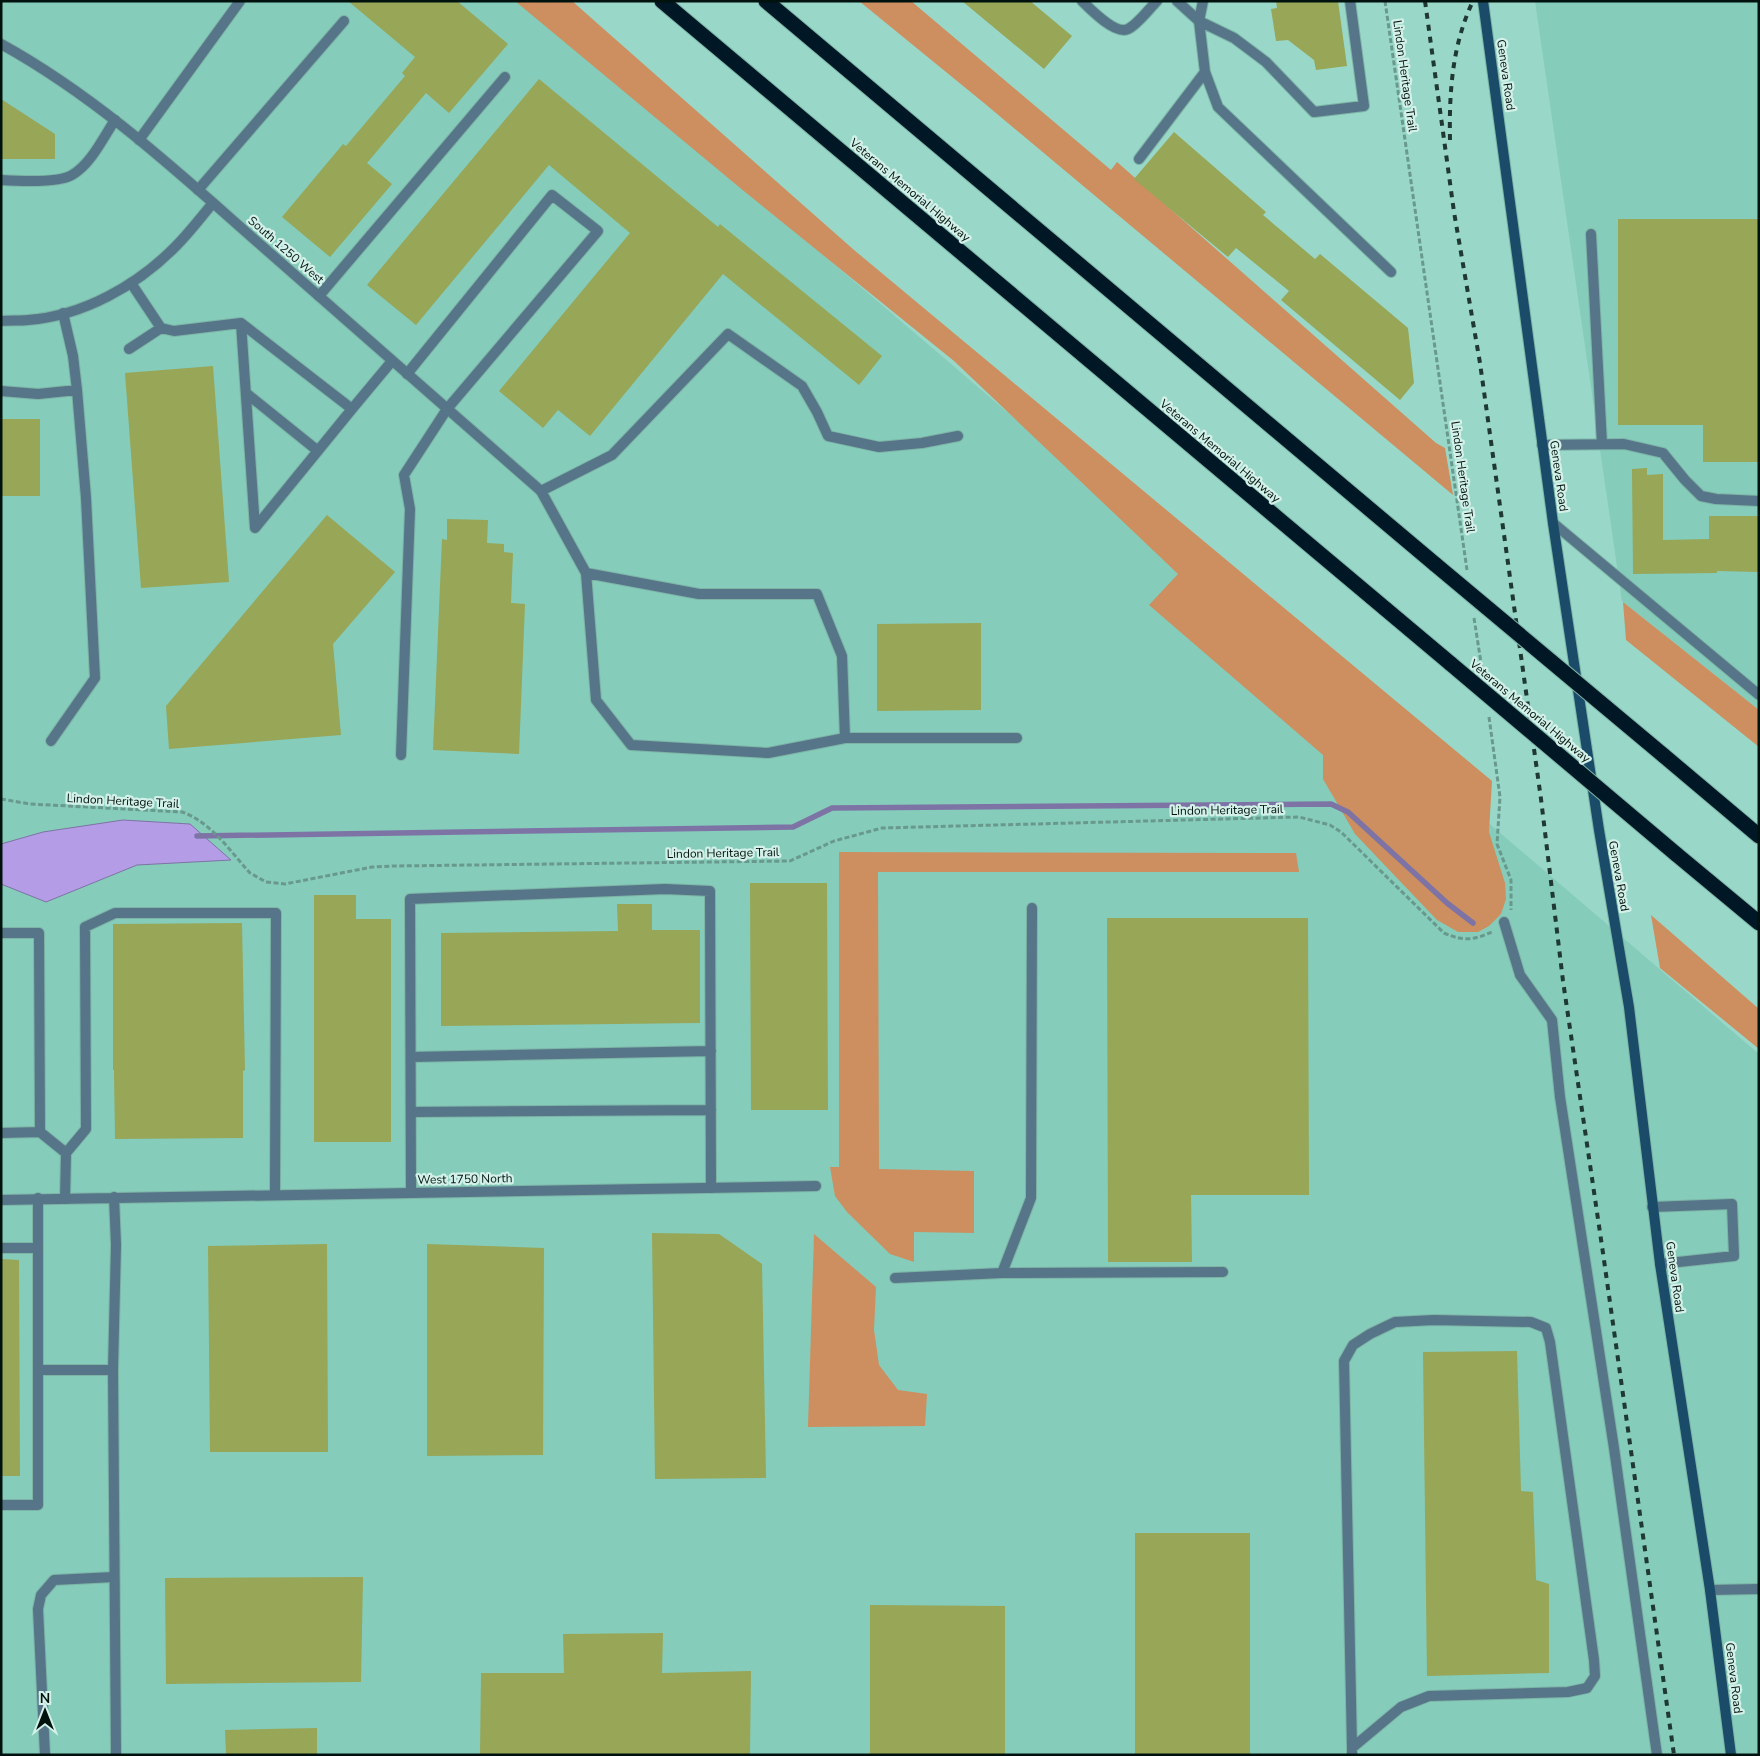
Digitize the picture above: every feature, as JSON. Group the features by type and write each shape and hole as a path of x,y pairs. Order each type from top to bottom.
{"highway":[{"name":"Veterans Memorial Highway","path":"662,1 1759,923"},
{"path":"766,1 1759,836"}],"main road":[{"name":"Geneva Road","path":"1483,1 1553,523 1599,830 1629,1007 1652,1207 1710,1590 1731,1755"}],"street":[{"path":"139,140 240,1"},
{"path":"1082,1 1095,14 1119,30 1127,30 1156,1"},
{"path":"1177,1 1199,21 1234,38 1266,62 1314,112 1364,106 1350,1"},
{"path":"1203,1 1199,21 1205,72 1218,107 1391,272"},
{"path":"198,190 344,22"},
{"name":"South 1250 West","path":"1,44 52,75 115,120 213,202 541,492 586,573"},
{"path":"1138,159 1205,72"},
{"path":"319,296 505,77"},
{"path":"1,180 38,181 70,176 85,164 115,120"},
{"path":"401,755 410,509 404,475 447,408 598,231 552,195 407,374"},
{"path":"1,320 29,320 64,313 91,304 131,283 156,265 177,246 213,202"},
{"path":"1591,234 1602,444"},
{"path":"131,283 161,328 174,331 241,324 352,409"},
{"path":"51,741 95,678 86,498 77,390 74,356 64,313"},
{"path":"241,324 255,528 392,360"},
{"path":"129,349 161,328"},
{"path":"541,492 612,455 728,334 802,386 818,412 828,436 879,447 922,444 958,436"},
{"path":"1,391 38,394 77,390"},
{"path":"246,393 318,451"},
{"path":"1542,445 1624,444 1663,453 1701,496 1716,499 1759,500"},
{"path":"1553,523 1759,695"},
{"path":"845,738 842,656 817,594 699,594 586,573 596,700 631,744 768,753 845,738 1017,738"},
{"path":"411,1192 410,898 665,889 710,891 711,1188"},
{"path":"1002,1272 1031,1198 1032,908"},
{"path":"65,1199 66,1153 86,1129 85,927 115,913 276,912 275,1195"},
{"path":"1504,922 1520,975 1552,1020 1560,1097 1614,1448 1657,1755"},
{"path":"1,933 39,933 40,1132"},
{"path":"411,1056 711,1051"},
{"path":"411,1112 711,1110"},
{"path":"1,1132 40,1132 66,1153"},
{"name":"West 1750 North","path":"1,1200 816,1186"},
{"path":"114,1197 116,1245 113,1370 116,1755"},
{"path":"1,1505 38,1505 38,1198"},
{"path":"1652,1207 1732,1204 1734,1256 1660,1264"},
{"path":"1,1248 38,1248"},
{"path":"895,1278 924,1278 1002,1272 1223,1272"},
{"path":"1434,1320 1531,1322 1546,1328 1550,1342 1595,1676 1587,1688 1568,1692 1428,1696 1401,1707 1352,1751 1344,1361 1353,1345 1395,1322 1434,1320"},
{"path":"38,1370 113,1370"},
{"path":"45,1755 38,1609 41,1595 54,1580 114,1577"},
{"path":"1710,1590 1759,1589"}],"path":[{"name":"Lindon Heritage Trail","path":"1385,1 1468,571"},
{"path":"1473,610 1482,670"},
{"path":"1488,709 1500,797 1497,844 1511,880 1511,912 1504,922"},
{"name":"Lindon Heritage Trail","path":"1,799 30,804 182,812 192,815 210,829 250,873 266,882 285,884 372,867 393,866 790,861 834,840 882,828 1299,818 1330,825 1340,832 1444,933 1457,938 1476,939 1496,930 1504,922"}],"shaded area":[{"path":"1,1 526,1 1759,1054 1759,1755 1,1755"},
{"path":"515,1 572,1 854,250 1492,781 1489,832 1505,883 1506,899 1501,914 1489,926 1478,932 1458,932 1437,920 1355,834 1323,779 1323,755 1149,605 1178,574 954,361 745,192"},
{"path":"859,1 911,1 1111,170 1117,162 1436,443 1445,448 1453,495 984,103"},
{"path":"1535,1 1759,1 1759,710 1622,601"},
{"path":"1623,602 1759,710 1759,747 1626,640"},
{"path":"123,820 190,824 231,860 137,865 46,902 1,884 1,844 43,832"},
{"path":"839,852 1296,853 1299,872 878,872 879,1169 974,1171 974,1233 914,1232 914,1262 890,1254 847,1212 835,1196 830,1167 839,1167"},
{"path":"1651,915 1759,1009 1759,1049 1660,968"},
{"path":"814,1234 876,1287 874,1330 879,1365 898,1390 927,1394 925,1426 808,1427"}],"building":[{"path":"348,1 457,1 508,44 449,113 426,93 367,163 392,184 330,257 282,217 343,144 346,146 405,76 402,73 415,57"},
{"path":"962,1 1030,1 1072,36 1044,69"},
{"path":"1276,1 1338,1 1347,66 1316,70 1314,60 1288,40 1276,41 1271,9 1277,8"},
{"path":"539,79 718,227 720,224 882,356 859,385 723,274 590,436 558,410 543,428 499,391 630,233 549,165 416,325 367,285"},
{"path":"1,99 55,134 55,159 1,159"},
{"path":"1174,132 1266,212 1263,215 1315,259 1320,254 1408,328 1414,383 1400,400 1281,300 1289,291 1236,248 1228,257 1134,179"},
{"path":"1618,219 1759,219 1759,462 1703,462 1703,425 1618,425"},
{"path":"213,366 229,582 141,588 125,373"},
{"path":"1,419 40,419 40,496 1,496"},
{"path":"1647,468 1647,475 1663,474 1663,540 1709,539 1709,516 1759,516 1759,572 1717,571 1717,573 1633,574 1632,469"},
{"path":"327,515 395,572 333,644 341,735 169,749 166,706"},
{"path":"447,519 488,520 487,543 504,544 504,552 513,553 511,603 525,604 519,754 433,750 442,539 447,540"},
{"path":"981,623 981,710 877,711 877,624"},
{"path":"750,883 827,883 828,1110 751,1110"},
{"path":"314,895 356,895 356,919 391,919 391,1142 314,1142"},
{"path":"617,904 652,904 652,930 700,930 700,1023 441,1026 441,933 618,931"},
{"path":"1107,918 1308,918 1309,1195 1191,1195 1192,1262 1108,1262"},
{"path":"242,923 245,1070 243,1071 243,1138 115,1139 113,924"},
{"path":"652,1233 719,1234 762,1264 766,1478 655,1479"},
{"path":"327,1244 328,1452 210,1452 208,1246"},
{"path":"427,1244 544,1248 543,1455 427,1456"},
{"path":"1,1259 19,1260 20,1476 1,1476"},
{"path":"1517,1351 1521,1491 1533,1492 1536,1580 1549,1584 1549,1673 1427,1676 1423,1352"},
{"path":"1135,1533 1250,1533 1250,1755 1135,1755"},
{"path":"363,1577 361,1682 166,1684 165,1578"},
{"path":"870,1605 1005,1606 1005,1755 870,1755"},
{"path":"663,1633 662,1673 751,1671 750,1755 480,1755 481,1673 564,1673 563,1634"},
{"path":"317,1728 317,1755 226,1755 225,1730"}],"waterway":[{"path":"197,836 793,827 832,808 1331,804 1348,812 1447,903 1473,923"}],"railway":[{"path":"1425,1 1454,212 1480,363 1541,799 1563,981 1674,1755"},
{"path":"1450,140 1453,69 1460,35 1473,1"}]}
